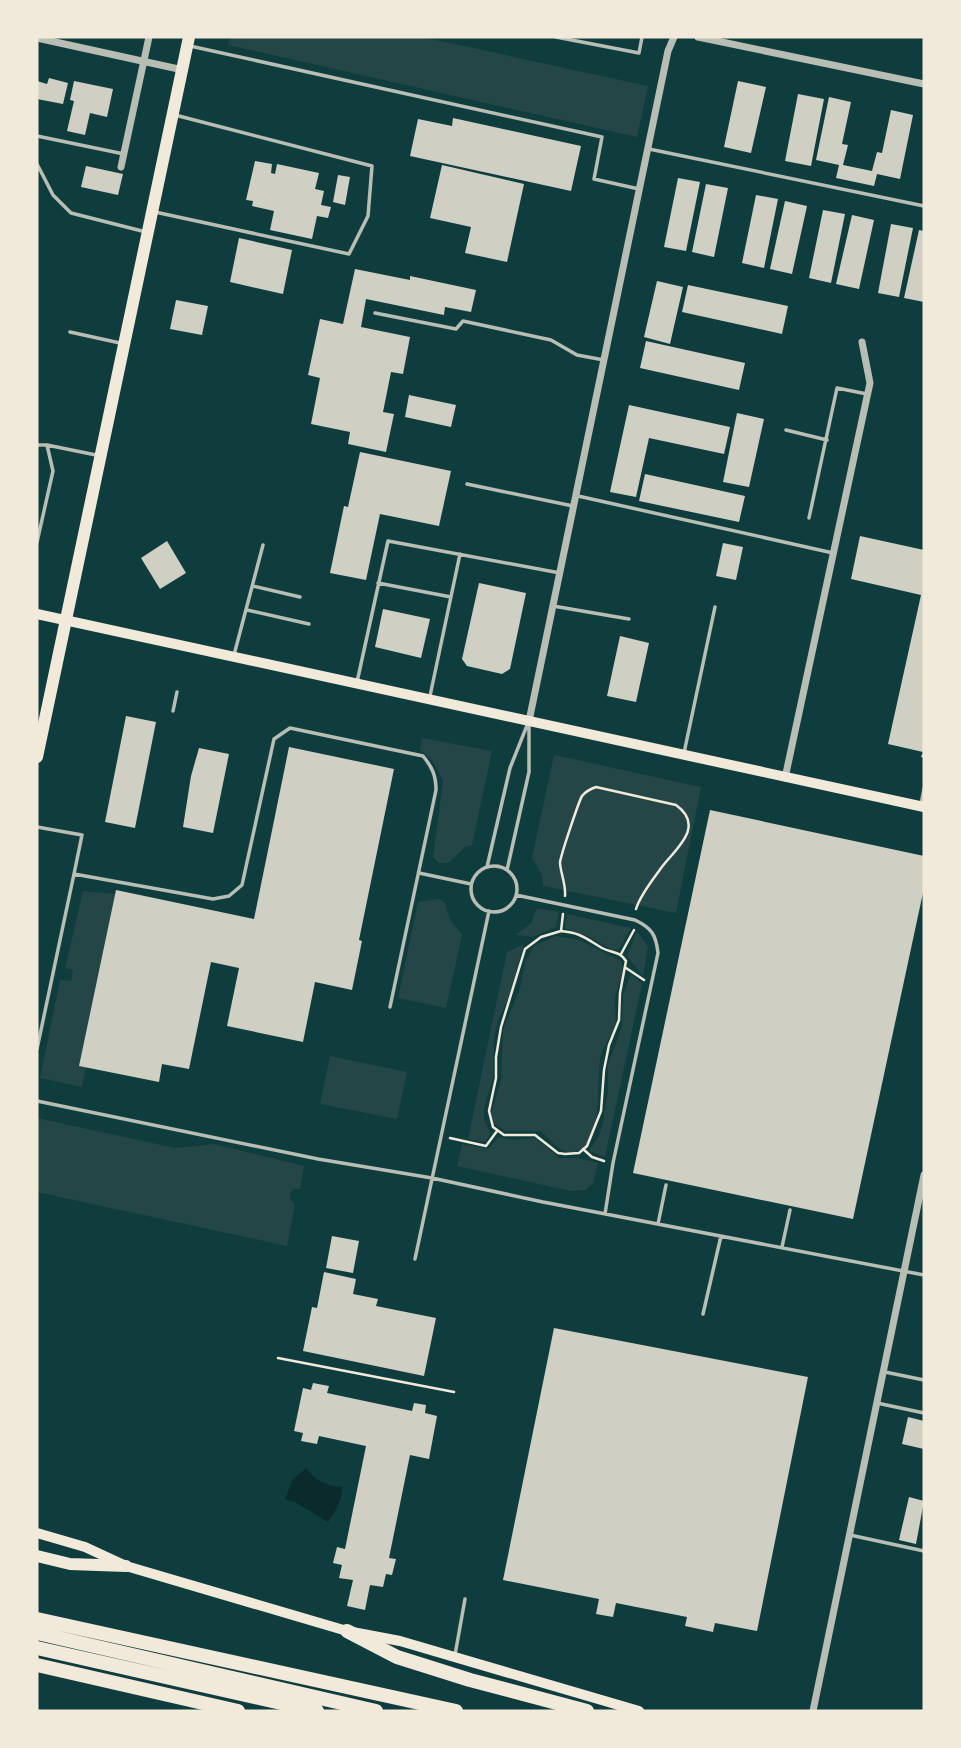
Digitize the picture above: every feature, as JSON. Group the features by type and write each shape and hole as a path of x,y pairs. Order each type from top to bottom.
{"highway":[{"path":"37,1619 456,1711"},
{"path":"346,1630 397,1657 470,1680 587,1711"},
{"path":"37,1633 376,1711"},
{"path":"37,1648 317,1711"},
{"path":"37,1665 238,1711"}],"main road":[{"path":"37,757 188,41"},
{"path":"37,614 923,806"},
{"path":"37,1533 85,1547 125,1566 346,1630 400,1641 639,1711"},
{"path":"37,1556 70,1564 125,1566"}],"street":[{"path":"121,167 149,37"},
{"path":"529,721 647,148 668,51 674,37"},
{"path":"698,37 924,83"},
{"path":"37,38 183,70"},
{"path":"785,778 870,383 862,342"},
{"path":"813,1711 924,1175"}],"lane":[{"path":"556,37 639,53 642,37"},
{"path":"188,41 602,137 594,179 639,189"},
{"path":"153,211 349,254 368,216 372,166 173,115"},
{"path":"37,136 124,154"},
{"path":"647,148 924,206"},
{"path":"37,164 53,195 71,214 148,233"},
{"path":"375,313 456,329 463,321 551,340 577,355 604,360"},
{"path":"70,332 125,344"},
{"path":"809,518 837,388 867,394"},
{"path":"786,430 827,440"},
{"path":"37,446 47,445 102,456"},
{"path":"37,542 53,471 47,445"},
{"path":"467,484 573,506"},
{"path":"576,495 833,553"},
{"path":"356,684 388,541 559,573"},
{"path":"234,657 263,545"},
{"path":"430,700 460,554"},
{"path":"378,583 451,597"},
{"path":"253,586 300,597"},
{"path":"553,606 629,619"},
{"path":"684,755 715,607"},
{"path":"247,610 309,624"},
{"path":"173,711 177,692"},
{"path":"487,867 510,768 529,721"},
{"path":"507,870 529,772 529,721"},
{"path":"74,874 213,899 229,896 242,885 274,739 290,728 423,756 436,776 436,790 390,1007"},
{"path":"923,806 924,789"},
{"path":"37,827 82,835 37,1049"},
{"path":"500,866 507,870 515,881 516,895 513,901 502,910 489,911 476,903 472,897 471,884 475,875 487,867 500,866"},
{"path":"418,873 471,884"},
{"path":"516,895 635,920 648,926 656,937 658,953 613,1163 605,1214"},
{"path":"415,1259 489,911"},
{"path":"37,1101 318,1159 432,1178 924,1275"},
{"path":"659,1224 666,1185"},
{"path":"782,1247 790,1210"},
{"path":"703,1314 721,1236"},
{"path":"884,1371 924,1380"},
{"path":"877,1403 924,1413"},
{"path":"850,1535 924,1551"},
{"path":"455,1658 466,1599"}],"path":[{"path":"565,896 561,855 579,801 585,792 596,787 676,805 682,809 687,825 684,842 659,870 639,900 635,911"},
{"path":"561,931 563,913"},
{"path":"621,954 634,930"},
{"path":"561,931 582,935 601,947 621,954 626,961 626,968 620,993 619,1020 609,1045 601,1111 592,1137 583,1149 573,1155 558,1153 536,1135 508,1136 497,1131 491,1122 489,1111 496,1078 496,1057 501,1027 525,949 551,933 561,931"},
{"path":"626,968 652,984"},
{"path":"450,1138 486,1146 497,1131"},
{"path":"583,1149 592,1157 604,1161"},
{"path":"278,1358 454,1392"}],"shaded area":[{"path":"230,37 422,37 648,86 637,137 228,45"},
{"path":"422,738 492,751 472,845 465,847 448,863 439,863 433,857 443,781 432,760 420,750"},
{"path":"554,755 701,787 676,913 543,886 542,875 532,858"},
{"path":"83,891 115,894 79,1066 86,1067 82,1087 40,1078 60,980 71,981 73,970 65,968"},
{"path":"439,899 445,903 450,920 462,935 446,1008 398,998 418,902"},
{"path":"537,908 559,912 556,927 532,937 516,935 531,923"},
{"path":"567,914 631,928 619,949 612,950 590,937 565,928"},
{"path":"637,931 648,947 643,976 627,956"},
{"path":"556,936 579,940 621,961 622,966 615,998 615,1025 599,1065 598,1105 593,1131 589,1141 575,1152 558,1148 540,1131 505,1131 494,1123 491,1113 501,1080 503,1030 520,988 525,962 534,946"},
{"path":"524,944 494,1037 493,1078 484,1108 484,1120 491,1133 485,1142 468,1139 507,952"},
{"path":"631,973 642,984 605,1157 589,1151 599,1136 603,1123 608,1091 608,1064 622,1027 623,995"},
{"path":"330,1056 407,1072 397,1119 320,1104"},
{"path":"37,1118 175,1148 214,1144 304,1166 300,1189 293,1189 290,1193 290,1200 295,1204 287,1246 37,1192"},
{"path":"499,1137 512,1140 536,1138 559,1158 578,1158 598,1163 593,1183 585,1190 571,1191 457,1166 462,1144 488,1149"},
{"path":"306,1468 322,1482 342,1487 340,1501 328,1522 285,1499 293,1479"}],"building":[{"path":"49,78 68,83 63,104 37,99 37,81 47,84"},
{"path":"74,81 113,89 107,117 90,113 85,135 67,131 74,101 70,100"},
{"path":"738,81 766,87 751,153 724,147"},
{"path":"798,94 824,99 811,166 785,161"},
{"path":"829,97 851,102 842,144 848,145 843,165 872,171 877,152 882,153 891,110 913,115 900,179 877,174 874,186 836,178 839,165 816,160"},
{"path":"453,118 581,146 571,191 410,156 418,119 452,126"},
{"path":"255,161 272,164 271,173 275,174 277,164 319,173 315,189 324,191 321,205 331,207 328,218 317,216 312,239 270,230 274,211 252,206 253,201 246,200"},
{"path":"442,165 524,184 507,262 465,253 471,227 430,218"},
{"path":"86,166 123,174 118,195 81,187"},
{"path":"338,175 350,177 345,205 333,202"},
{"path":"678,178 700,182 686,251 664,247"},
{"path":"706,184 728,188 714,257 692,252"},
{"path":"756,195 778,199 764,268 742,263"},
{"path":"785,201 807,206 792,274 770,269"},
{"path":"823,210 845,214 831,283 809,278"},
{"path":"852,215 874,220 859,289 836,284"},
{"path":"891,224 913,228 899,297 878,293"},
{"path":"919,230 924,231 924,302 904,298"},
{"path":"239,238 292,250 283,294 230,282"},
{"path":"355,269 410,280 410,276 476,290 471,312 445,307 444,315 366,299 361,327 410,337 403,374 391,372 383,412 394,414 386,452 348,444 350,432 311,424 320,378 308,375 320,319 343,324"},
{"path":"657,281 683,287 670,344 644,337"},
{"path":"688,285 788,306 782,334 682,312"},
{"path":"176,300 208,306 202,335 170,329"},
{"path":"646,341 745,363 739,390 640,368"},
{"path":"409,395 456,405 451,427 405,417"},
{"path":"629,405 730,427 724,454 649,438 636,497 610,492"},
{"path":"737,413 764,419 749,487 723,482"},
{"path":"360,452 451,471 439,526 380,514 366,580 330,573 344,506 348,507"},
{"path":"645,474 745,496 739,522 639,501"},
{"path":"860,536 924,550 924,758 921,757 923,752 888,744 921,595 851,579"},
{"path":"167,541 186,573 160,589 141,558"},
{"path":"723,543 743,547 736,580 716,576"},
{"path":"479,583 526,593 510,669 502,674 467,666 462,659"},
{"path":"383,609 430,619 421,658 375,647"},
{"path":"620,636 649,643 636,702 607,696"},
{"path":"126,716 156,722 135,828 105,822"},
{"path":"289,747 394,769 359,940 362,941 352,990 315,982 303,1042 227,1026 239,968 211,962 189,1069 162,1064 159,1082 79,1066 116,890 254,919"},
{"path":"199,748 229,754 213,833 183,827 191,776"},
{"path":"710,810 924,856 924,888 853,1219 633,1173"},
{"path":"332,1236 359,1241 353,1273 326,1268"},
{"path":"324,1272 356,1279 353,1294 378,1299 376,1306 436,1318 424,1376 303,1351 312,1307 317,1308"},
{"path":"554,1328 808,1377 757,1631 715,1623 713,1632 685,1626 687,1617 616,1603 613,1617 596,1614 599,1599 503,1580"},
{"path":"313,1383 329,1386 327,1393 412,1411 414,1403 426,1405 425,1413 437,1416 429,1459 410,1455 389,1558 396,1559 392,1575 386,1574 383,1587 370,1585 365,1610 347,1606 353,1580 339,1578 342,1565 333,1563 337,1547 345,1549 366,1446 319,1436 317,1444 301,1441 303,1433 294,1431 303,1388 311,1390"},
{"path":"908,1417 924,1421 924,1449 902,1444"},
{"path":"909,1497 924,1501 916,1544 899,1540"}]}
